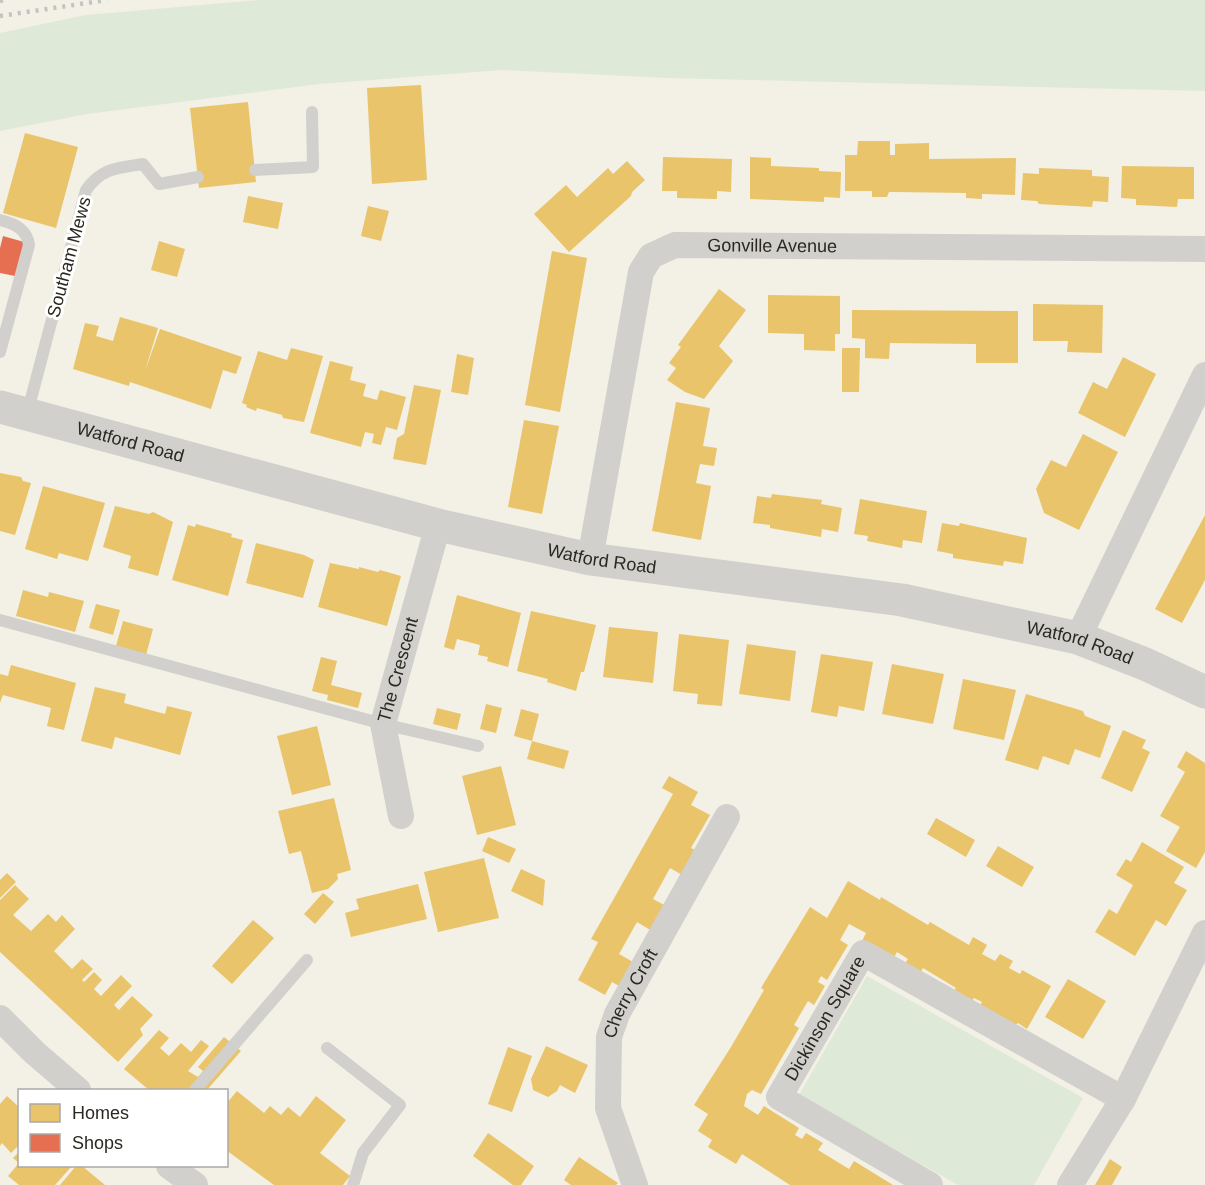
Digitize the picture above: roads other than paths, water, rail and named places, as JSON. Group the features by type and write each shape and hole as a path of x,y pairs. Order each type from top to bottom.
{"main road":[{"name":"Watford Road","path":"14,411 438,525 590,559 902,600 1078,638 1145,664 1205,692"}],"street":[{"name":"Gonville Avenue","path":"590,559 641,272 651,256 675,245 1205,249"},
{"path":"1078,638 1205,375"},
{"name":"The Crescent","path":"401,816 383,724 438,525"},
{"name":"Cherry Croft","path":"635,1185 608,1108 609,1037 617,1014 727,818"},
{"path":"1070,1185 1123,1099 1205,933"},
{"name":"Dickinson Square","path":"930,1185 779,1097 863,952 1123,1099"},
{"path":"0,1018 35,1053 77,1089"},
{"path":"170,1167 195,1185"}],"lane":[{"path":"255,170 313,167 312,112"},
{"name":"Southam Mews","path":"14,411 86,190 94,179 116,168 143,164 159,183 198,177"},
{"path":"0,220 22,229 28,236 29,245 0,352"},
{"path":"0,620 383,724 478,746"},
{"path":"196,1089 307,960"},
{"path":"327,1048 400,1105 363,1153 353,1185"}],"railway":[{"path":"0,1 4,0"},
{"path":"0,16 107,0"}]}
